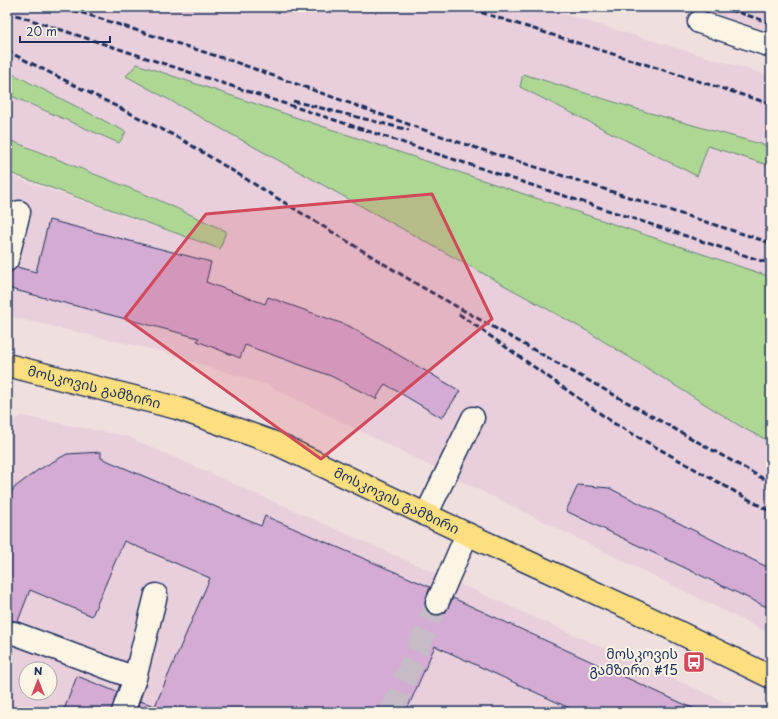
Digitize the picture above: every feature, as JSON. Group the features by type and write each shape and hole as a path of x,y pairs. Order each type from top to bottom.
{"main road":[{"name":"მოსკოვის გამზირი","path":"7,365 178,408 275,443 426,515 635,611 771,677"}],"lane":[{"path":"698,22 771,46"},
{"path":"7,260 19,212"},
{"path":"426,515 473,418"},
{"path":"437,603 467,534"},
{"path":"123,712 135,678 156,595"},
{"path":"14,633 135,678"}],"highlighted area":[{"path":"432,194 492,319 321,459 125,318 206,214"}],"shaded area":[{"path":"7,7 539,7 771,76 771,147 650,113 523,74 520,87 697,175 708,146 771,166 771,277 629,228 587,331 745,429 771,442 771,634 267,385 159,351 7,316 7,175 219,249 226,231 154,198 7,139 7,94 119,143 125,132 7,71"},
{"path":"694,7 771,7 771,32"},
{"path":"21,416 126,436 748,712 7,712 7,425"}],"green space":[{"path":"137,64 771,277 771,442 745,429 587,331 126,76"},
{"path":"7,71 126,132 119,143 7,94"},
{"path":"523,74 650,113 771,147 771,166 708,146 697,176 520,87"},
{"path":"7,139 154,198 226,231 220,249 7,172"}],"building":[{"path":"49,220 211,262 206,282 265,304 268,297 349,326 460,391 442,418 385,384 376,399 331,376 245,345 240,358 197,341 199,338 7,288 7,272 11,272 17,267 36,272"},
{"path":"101,452 101,458 261,526 265,516 430,587 425,604 427,611 432,615 445,613 453,598 701,712 578,712 435,646 406,712 136,712 140,701 155,706 210,578 124,541 92,616 30,590 18,621 7,623 7,499 15,487 38,470 67,454"},
{"path":"578,485 609,488 771,569 771,609 566,511"},
{"path":"77,676 117,692 111,712 63,712"}],"tunnel":[{"path":"391,712 437,603"}],"railway":[{"path":"64,7 235,62 455,141 771,243"},
{"path":"464,7 771,104"},
{"path":"722,7 771,23"},
{"path":"7,12 771,264"},
{"path":"7,51 181,139 420,286 771,483"},
{"path":"293,101 409,130"},
{"path":"459,314 615,424 771,512"}],"place":[{"name":"მოსკოვის გამზირი #15","path":"694,662"}]}
